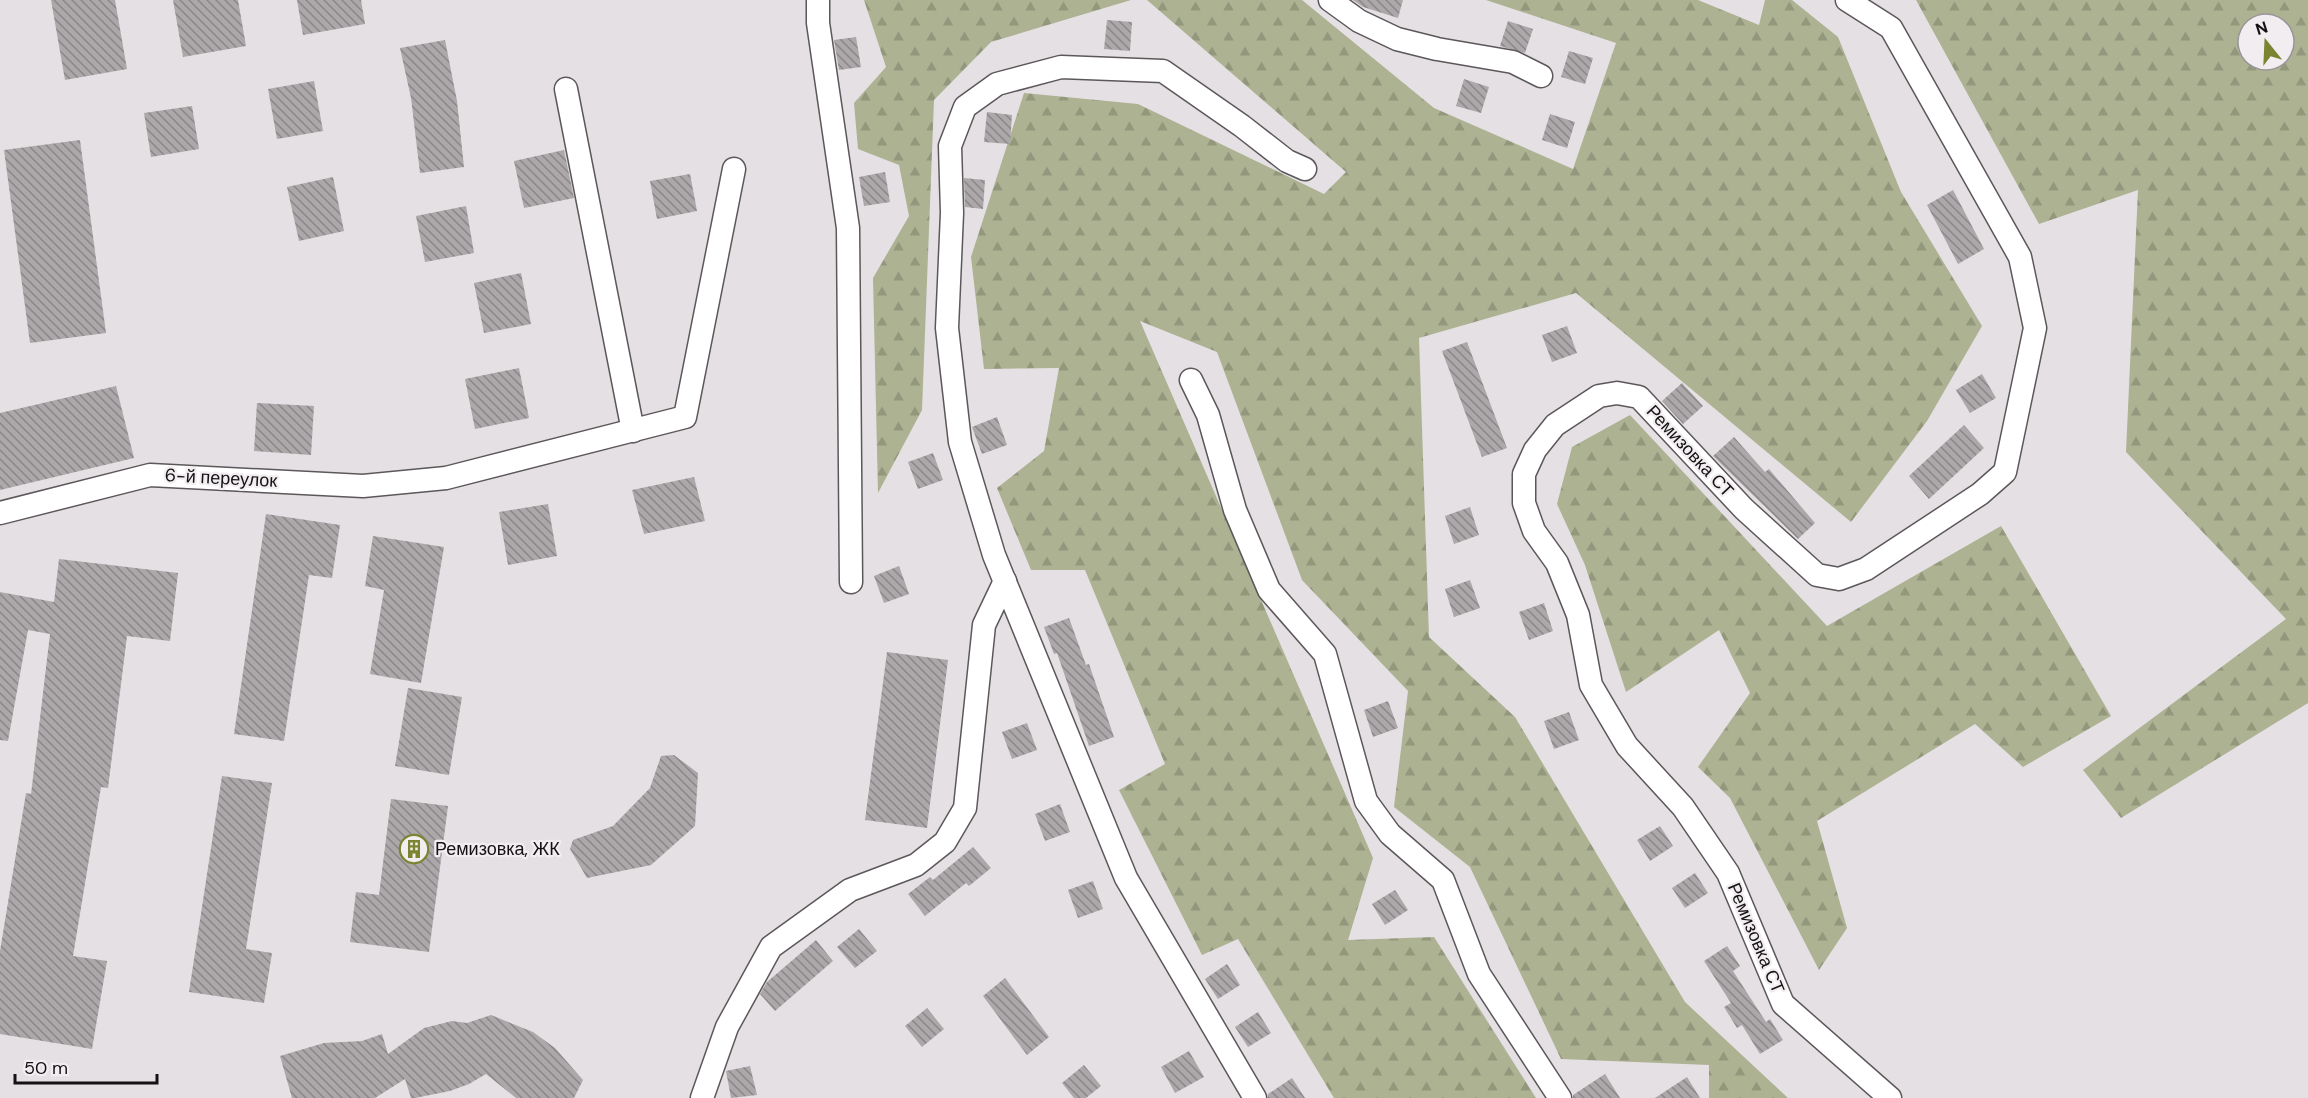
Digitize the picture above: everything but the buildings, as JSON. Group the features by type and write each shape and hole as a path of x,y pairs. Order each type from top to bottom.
{"street":[{"path":"818,0 818,23 848,228 851,582"},
{"path":"1330,0 1359,21 1397,39 1437,49 1513,62 1541,76"},
{"name":"Ремизовка СТ","path":"1847,0 1891,27 2020,257 2035,328 2005,472 1980,494 1866,569 1839,579 1817,575 1744,509 1640,397 1617,393 1599,396 1555,425 1535,450 1524,474 1524,503 1534,531 1557,563 1578,615 1591,685 1628,746 1683,807 1728,873 1783,1004 1890,1098"},
{"path":"1255,1098 1126,878 1005,581 960,442 946,328 952,213 950,146 965,107 996,84 1061,67 1162,71 1242,126 1287,161 1305,169"},
{"path":"566,88 633,431"},
{"name":"6-й переулок","path":"0,513 150,475 363,486 446,478 685,417 734,169"},
{"path":"1191,380 1208,415 1235,510 1269,590 1310,633 1325,654 1366,801 1390,834 1443,880 1479,974 1560,1098"},
{"path":"702,1098 727,1027 771,947 850,890 916,865 945,842 965,808 984,625 1005,581"}],"green space":[{"path":"864,0 1131,0 991,42 934,100 922,410 878,493 873,278 909,216 899,165 858,149 854,103 886,67"},
{"path":"1147,0 1302,0 1434,108 1573,169 1616,43 1486,0 1698,0 1759,25 1765,0 1792,0 1838,37 1901,192 1982,326 1927,421 1851,522 1576,293 1419,338 1429,637 1515,717 1685,1002 1788,1098 1709,1098 1709,1065 1561,1059 1470,867 1394,807 1408,691 1302,580 1217,352 1140,321 1373,858 1348,940 1434,937 1536,1098 1334,1098 1238,939 1202,955 1119,790 1165,764 1085,570 1031,570 997,488 1044,451 1059,368 984,369 971,257 1024,93 1138,104 1324,194 1346,172"},
{"path":"1916,0 2308,0 2308,703 2121,818 2083,770 2286,619 2126,452 2138,190 2039,224"},
{"path":"1630,415 1827,626 2001,526 2111,716 2023,767 1975,724 1817,821 1847,928 1819,970 1730,798 1698,767 1750,693 1719,630 1626,692 1585,565 1557,504 1572,447"}],"place":[{"name":"Ремизовка, ЖК","path":"414,849"}]}
